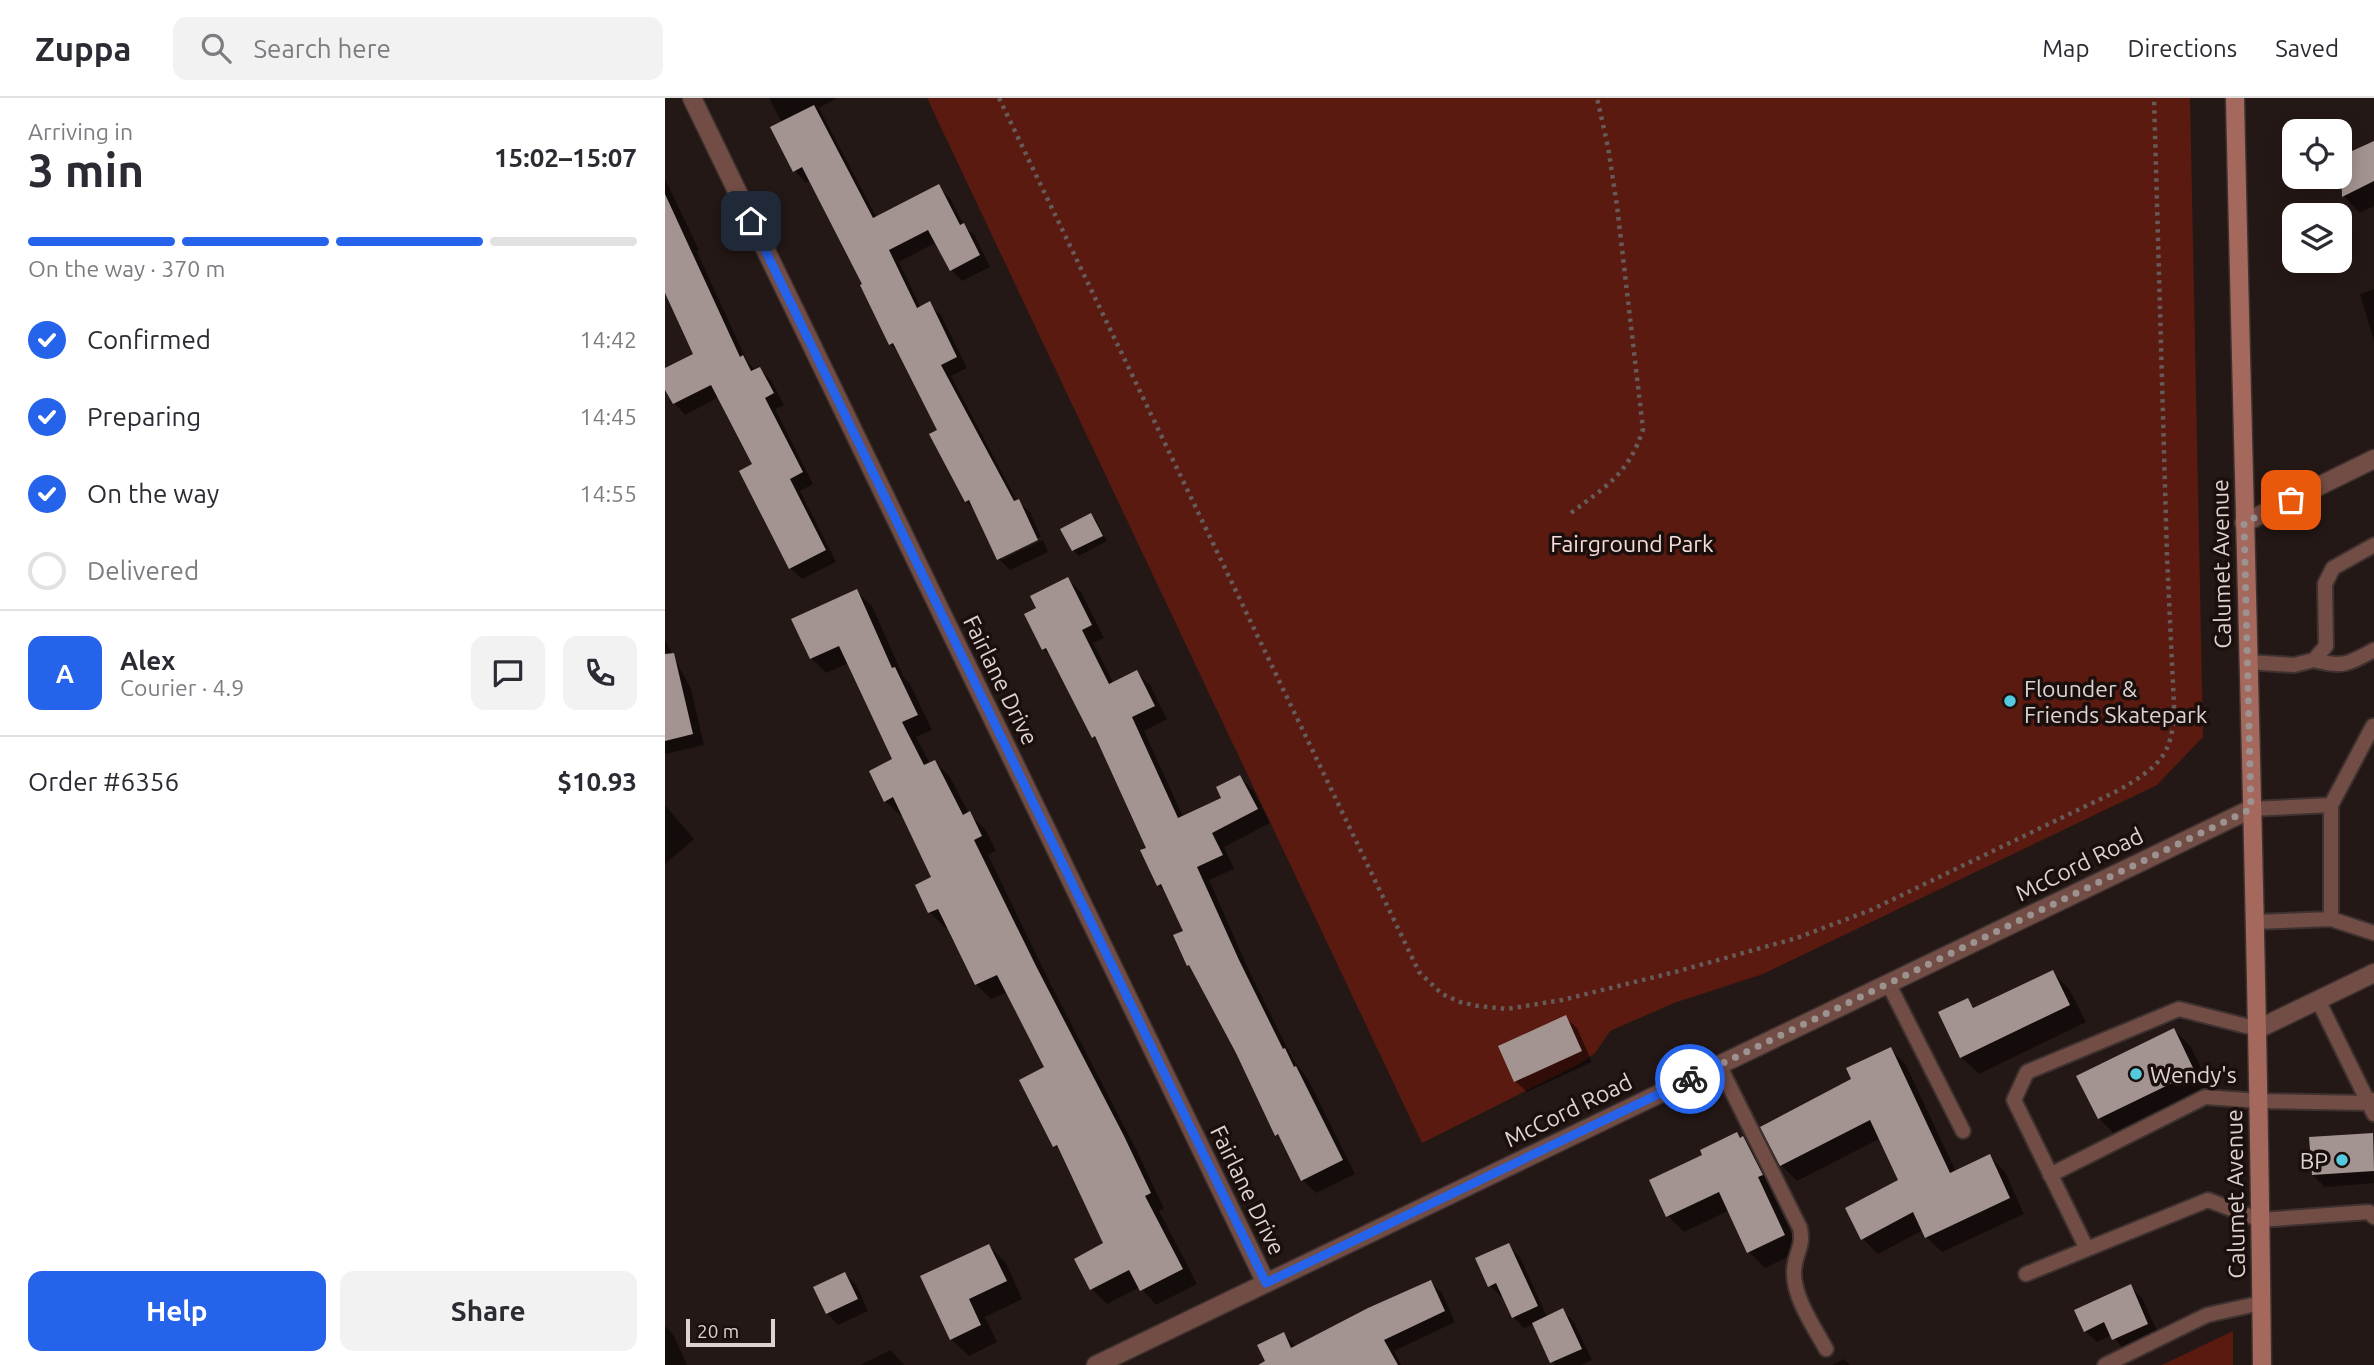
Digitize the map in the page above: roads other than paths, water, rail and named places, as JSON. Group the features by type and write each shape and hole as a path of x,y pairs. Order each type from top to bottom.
{"main road":[{"name":"Calumet Avenue","path":"2235,98 2258,1029 2262,1365"}],"street":[{"name":"Fairlane Drive","path":"692,98 1266,1283"},
{"path":"2244,523 2374,459"},
{"name":"McCord Road","path":"1096,1365 2251,809"},
{"path":"2258,1029 2374,973"}],"lane":[{"path":"2314,660 2326,646 2325,584 2333,568 2374,545"},
{"path":"2248,662 2294,665 2314,660 2335,666 2351,663 2374,650"},
{"path":"2331,919 2331,806 2373,726"},
{"path":"2251,809 2331,806"},
{"path":"2254,922 2331,919 2374,933"},
{"path":"1888,983 1963,1131"},
{"path":"2050,1175 2205,1097 2372,1106 2318,1000"},
{"path":"2087,1250 2014,1100 2027,1072 2179,1009 2258,1029"},
{"path":"1719,1065 1800,1228 1803,1242 1797,1255 1794,1273 1798,1295 1826,1349"},
{"path":"2027,1274 2208,1200 2260,1220 2372,1210"},
{"path":"2105,1365 2207,1315 2261,1303"}],"place":[{"name":"Flounder & Friends Skatepark","path":"2010,701"},
{"name":"Wendy's","path":"2136,1074"},
{"name":"BP","path":"2342,1160"}],"park label":[{"name":"Fairground Park","path":"1632,543"}]}
